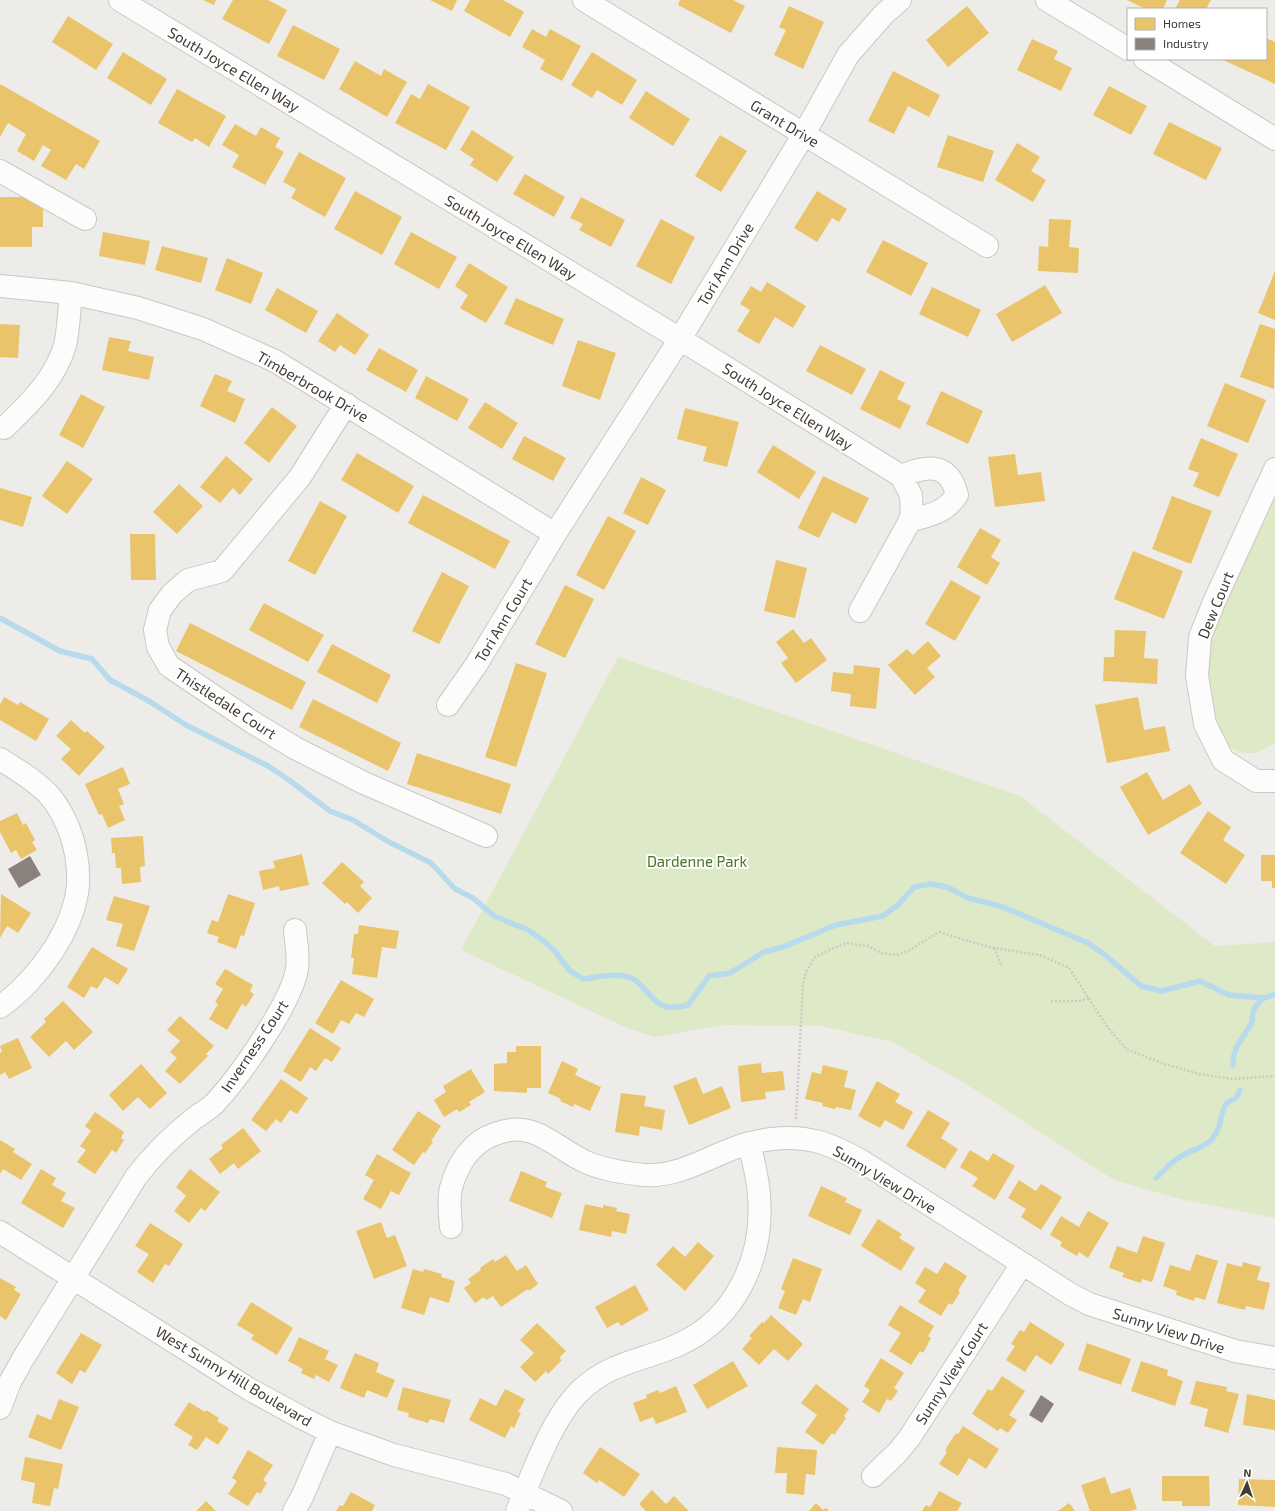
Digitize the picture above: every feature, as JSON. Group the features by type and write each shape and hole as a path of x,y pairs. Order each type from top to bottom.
{"street":[{"name":"South Joyce Ellen Way","path":"120,0 680,339 901,476"},
{"name":"Grant Drive","path":"584,0 987,246"},
{"name":"Tori Ann Drive","path":"555,534 680,339 804,134 848,55 884,14 900,0"},
{"path":"1047,0 1127,48"},
{"path":"1147,60 1275,138"},
{"path":"0,170 85,219"},
{"name":"Timberbrook Drive","path":"0,286 71,293 138,308 203,329 275,361 555,534"},
{"path":"4,428 36,397 54,372 65,345 71,293"},
{"name":"Thistledale Court","path":"346,404 300,477 222,571 188,580 172,594 160,610 155,630 158,647 169,666 252,722 295,748 364,783 486,836"},
{"path":"860,612 909,521 912,516 911,495 901,476 928,467 946,472 954,482 957,495 950,505 939,512 909,521"},
{"name":"Dew Court","path":"1275,469 1214,602 1200,637 1196,676 1206,724 1223,760 1256,781 1275,781"},
{"name":"Tori Ann Court","path":"448,705 476,665 555,534"},
{"path":"0,759 30,778 50,795 64,818 73,840 78,885 72,911 60,938 48,958 16,996 0,1007"},
{"name":"Inverness Court","path":"0,1408 10,1382 24,1357 121,1200 153,1155 176,1133 211,1106 226,1091 270,1026 291,991 297,968 295,930"},
{"name":"Sunny View Drive","path":"451,1227 451,1188 460,1165 468,1151 493,1134 508,1129 520,1129 538,1134 588,1163 626,1174 647,1175 671,1173 688,1168 726,1151 749,1143 775,1139 795,1139 818,1142 846,1153 1070,1294 1089,1304 1235,1351 1275,1358"},
{"path":"521,1502 552,1431 580,1391 600,1375 620,1364 681,1344 706,1328 720,1317 747,1278 754,1256 759,1230 760,1197 749,1143"},
{"name":"West Sunny Hill Boulevard","path":"0,1232 254,1392 330,1432 394,1455 487,1478 521,1502 561,1511"},
{"name":"Sunny View Court","path":"873,1476 898,1452 910,1437 1022,1264"},
{"path":"294,1511 302,1497 330,1432"}],"path":[{"path":"795,1139 803,984 806,972 814,958 847,943 868,946 881,953 896,955 910,950 939,932 994,948 1040,955 1069,968 1106,1025 1126,1049 1162,1063 1199,1074 1233,1079 1275,1076"},
{"path":"994,948 1002,967"},
{"path":"1051,1001 1079,1001 1089,998"}],"green space":[{"path":"1275,495 1275,743 1257,753 1242,753 1227,746 1214,718 1207,688 1207,658 1215,623"},
{"name":"Dardenne Park","path":"618,657 1020,796 1215,946 1275,942 1275,1218 1180,1199 1114,1180 963,1082 892,1042 821,1026 724,1025 655,1037 627,1028 461,950"}],"building: Homes":[{"path":"203,0 216,0 214,5"},
{"path":"233,0 268,0 287,10 269,44 222,19"},
{"path":"430,0 457,0 452,11"},
{"path":"470,0 503,0 524,12 510,37 464,11"},
{"path":"680,0 733,0 745,6 731,33 678,5"},
{"path":"1127,0 1167,0 1163,8 1144,8"},
{"path":"1180,0 1211,0 1207,8 1176,8"},
{"path":"789,6 824,22 803,69 774,55 786,30 779,27"},
{"path":"967,6 989,33 948,67 926,40"},
{"path":"68,16 113,44 96,70 52,42"},
{"path":"293,25 340,49 324,80 277,56"},
{"path":"532,29 546,37 550,29 581,46 562,81 540,69 545,60 522,47"},
{"path":"1267,38 1275,42 1275,84 1223,60 1267,60"},
{"path":"1032,39 1058,51 1054,59 1072,68 1061,91 1017,70"},
{"path":"123,52 167,79 151,105 107,78"},
{"path":"592,52 637,80 622,105 597,90 592,98 571,85"},
{"path":"355,61 381,76 384,69 407,82 387,117 339,89"},
{"path":"893,71 940,95 929,117 908,106 894,134 868,121"},
{"path":"0,84 100,141 84,169 76,164 66,180 41,166 51,150 43,145 34,161 17,151 26,134 8,123 0,137"},
{"path":"428,84 470,107 446,150 395,123 411,94 420,99"},
{"path":"1109,86 1147,106 1131,135 1093,115"},
{"path":"177,89 226,116 209,147 195,138 192,142 158,123"},
{"path":"646,91 690,119 673,146 629,118"},
{"path":"1169,122 1222,148 1206,180 1153,154"},
{"path":"235,124 256,136 261,127 280,138 275,147 284,152 265,185 232,167 239,155 222,145"},
{"path":"472,130 514,157 497,182 470,165 474,159 460,150"},
{"path":"720,135 747,151 721,192 695,176"},
{"path":"948,135 994,151 983,182 937,167"},
{"path":"1017,143 1040,157 1031,171 1046,180 1033,202 995,180"},
{"path":"299,152 346,178 325,217 291,198 296,189 283,182"},
{"path":"525,174 565,197 554,217 513,194"},
{"path":"355,191 402,217 382,255 334,229"},
{"path":"817,191 847,209 839,222 832,218 817,242 794,228"},
{"path":"0,197 43,197 43,227 32,227 32,247 0,247"},
{"path":"581,197 625,220 611,247 579,230 583,224 570,218"},
{"path":"661,219 695,237 671,284 636,266"},
{"path":"1049,219 1071,220 1069,247 1079,248 1078,273 1038,271 1039,246 1048,247"},
{"path":"103,232 150,241 145,265 99,256"},
{"path":"411,232 457,257 439,289 394,264"},
{"path":"883,240 928,263 911,296 866,272"},
{"path":"162,246 208,258 201,283 155,270"},
{"path":"227,258 263,273 251,304 215,290"},
{"path":"469,263 508,287 486,323 460,308 468,295 455,286"},
{"path":"1275,271 1275,320 1258,313"},
{"path":"767,282 806,306 793,328 775,317 759,344 737,331 750,310 740,304 751,286 761,292"},
{"path":"1045,285 1062,313 1012,342 996,314"},
{"path":"932,287 981,310 968,337 919,314"},
{"path":"277,288 318,311 306,333 265,310"},
{"path":"516,298 564,319 553,345 504,324"},
{"path":"337,313 369,335 355,355 340,345 335,352 318,341"},
{"path":"0,324 20,325 18,358 0,357"},
{"path":"1260,324 1275,329 1274,389 1240,377"},
{"path":"109,337 131,341 128,351 154,357 149,380 102,370"},
{"path":"578,340 616,353 600,400 562,386"},
{"path":"820,345 866,369 852,395 806,371"},
{"path":"379,348 418,370 406,392 366,370"},
{"path":"880,370 905,383 897,399 911,406 900,429 860,409"},
{"path":"215,374 232,381 227,391 245,399 235,423 200,406"},
{"path":"426,376 469,399 457,421 415,398"},
{"path":"1225,383 1266,400 1248,443 1207,426"},
{"path":"941,391 983,411 968,444 926,424"},
{"path":"81,394 105,407 83,448 59,435"},
{"path":"485,402 518,423 502,449 468,428"},
{"path":"272,407 297,426 269,463 244,443"},
{"path":"685,408 739,422 727,467 703,461 707,447 677,439"},
{"path":"524,436 566,458 553,481 512,459"},
{"path":"1201,438 1238,454 1219,497 1193,486 1199,473 1188,469"},
{"path":"773,445 816,472 799,499 757,472"},
{"path":"357,453 414,486 398,513 341,480"},
{"path":"1015,454 1018,475 1041,472 1045,501 995,507 988,457"},
{"path":"226,456 253,479 240,495 233,488 220,503 200,487"},
{"path":"67,461 93,479 67,514 42,496"},
{"path":"823,476 869,498 856,524 832,512 819,538 798,528"},
{"path":"641,477 666,490 648,525 623,513"},
{"path":"179,484 203,506 177,534 153,512"},
{"path":"0,488 32,497 23,527 0,520"},
{"path":"423,495 510,541 495,569 408,523"},
{"path":"1172,496 1212,511 1191,564 1152,549"},
{"path":"320,501 347,516 315,575 288,561"},
{"path":"608,516 636,531 604,590 576,575"},
{"path":"980,528 1001,540 991,557 1000,563 987,585 957,567"},
{"path":"130,534 155,534 156,580 131,580"},
{"path":"1133,551 1183,571 1164,619 1114,599"},
{"path":"776,560 807,568 795,618 764,611"},
{"path":"442,572 469,586 439,644 412,631"},
{"path":"951,580 981,597 955,641 925,624"},
{"path":"565,585 594,599 565,658 535,644"},
{"path":"264,603 324,635 308,662 249,630"},
{"path":"190,623 306,682 292,710 176,651"},
{"path":"793,629 804,643 811,638 827,660 796,683 781,663 788,658 776,642"},
{"path":"1115,630 1146,631 1144,658 1158,659 1157,684 1103,681 1104,657 1114,657"},
{"path":"928,641 941,656 927,668 935,677 915,695 888,665 907,649 913,655"},
{"path":"332,644 391,675 377,703 317,672"},
{"path":"516,663 547,673 516,767 485,757"},
{"path":"854,665 880,668 876,709 850,706 851,694 831,691 833,672 853,674"},
{"path":"4,697 18,705 20,702 49,719 36,741 0,720 0,705"},
{"path":"1138,697 1144,730 1165,726 1170,751 1107,763 1095,705"},
{"path":"313,699 401,743 388,771 299,727"},
{"path":"71,720 85,733 87,731 105,747 79,776 61,759 71,749 56,736"},
{"path":"417,753 511,784 501,814 407,784"},
{"path":"123,767 130,784 118,789 124,804 119,806 125,820 108,828 102,814 99,815 85,784"},
{"path":"1147,772 1163,800 1190,784 1202,804 1148,835 1120,787"},
{"path":"1208,811 1231,827 1223,840 1245,855 1226,884 1180,853"},
{"path":"17,813 23,825 26,823 35,840 32,842 37,850 21,859 16,850 11,853 0,832 0,821"},
{"path":"143,836 145,866 140,867 141,882 122,884 121,868 116,868 115,853 112,853 111,838"},
{"path":"302,854 309,885 280,891 279,886 263,890 259,871 275,868 273,861"},
{"path":"1261,855 1275,855 1275,888 1272,888 1272,881 1261,881"},
{"path":"342,862 364,882 360,886 372,898 358,913 347,902 345,904 322,883"},
{"path":"1,894 31,913 18,933 7,926 0,938"},
{"path":"228,894 255,903 244,936 241,935 236,949 217,942 219,937 207,933 212,920 218,922"},
{"path":"114,896 150,906 134,951 116,946 123,924 106,920"},
{"path":"359,925 399,931 396,949 382,947 377,978 352,974 354,958 351,958 354,934 358,934"},
{"path":"92,947 128,969 118,985 105,977 97,989 91,986 84,998 67,987"},
{"path":"225,969 253,985 250,991 254,994 246,1007 242,1004 227,1030 209,1019 218,1004 215,1002 223,989 215,984"},
{"path":"341,980 374,999 364,1017 356,1013 349,1024 341,1020 333,1034 315,1023"},
{"path":"63,1001 93,1032 74,1050 66,1041 49,1057 30,1037 46,1022 44,1019"},
{"path":"180,1016 214,1046 206,1054 208,1056 180,1084 165,1071 177,1058 170,1052 180,1041 167,1030"},
{"path":"310,1028 341,1048 332,1062 325,1058 316,1071 310,1067 301,1082 283,1071"},
{"path":"18,1038 32,1068 9,1079 5,1072 0,1075 0,1053 2,1052 0,1046"},
{"path":"516,1046 541,1046 541,1088 527,1088 527,1093 494,1091 494,1064 507,1063 507,1052 516,1052"},
{"path":"562,1061 578,1069 575,1075 601,1087 590,1111 574,1104 573,1107 548,1093"},
{"path":"761,1063 762,1073 783,1071 785,1090 765,1092 766,1099 741,1102 738,1066"},
{"path":"141,1064 167,1093 150,1109 138,1097 123,1111 109,1095"},
{"path":"823,1065 848,1071 844,1087 856,1090 851,1110 822,1106 823,1103 805,1099 812,1072 821,1074"},
{"path":"471,1069 485,1092 469,1102 471,1105 459,1112 457,1109 444,1117 434,1100 446,1092 443,1086"},
{"path":"696,1077 703,1094 722,1086 731,1108 689,1125 673,1086"},
{"path":"281,1079 308,1098 297,1114 290,1110 281,1123 276,1119 266,1131 251,1120"},
{"path":"877,1081 900,1094 895,1102 913,1112 903,1130 885,1120 880,1128 858,1116"},
{"path":"621,1093 646,1096 644,1106 665,1110 662,1130 640,1126 639,1136 615,1132"},
{"path":"928,1110 950,1123 941,1138 958,1149 945,1169 906,1146"},
{"path":"418,1111 441,1126 431,1141 433,1142 425,1153 423,1152 414,1165 392,1150"},
{"path":"95,1112 124,1132 121,1138 124,1140 116,1153 112,1150 95,1174 77,1162 86,1150 80,1146 91,1131 85,1126"},
{"path":"243,1128 261,1151 238,1169 234,1163 220,1174 209,1159 223,1148 221,1145"},
{"path":"0,1140 15,1149 13,1152 32,1164 21,1180 3,1169 0,1174"},
{"path":"970,1150 988,1161 993,1153 1015,1166 995,1200 972,1186 978,1178 960,1167"},
{"path":"377,1154 411,1173 399,1195 391,1191 381,1209 363,1199 374,1180 365,1175"},
{"path":"41,1169 56,1178 52,1185 66,1193 61,1201 75,1208 63,1228 21,1203"},
{"path":"190,1169 220,1192 205,1211 201,1208 189,1223 174,1211 186,1196 176,1187"},
{"path":"521,1171 547,1182 545,1187 562,1193 552,1218 509,1201"},
{"path":"1019,1180 1036,1191 1041,1184 1062,1197 1041,1230 1021,1217 1026,1209 1008,1198"},
{"path":"821,1186 847,1198 845,1202 862,1210 850,1235 808,1216"},
{"path":"585,1204 603,1208 603,1205 617,1208 616,1211 630,1214 626,1234 612,1231 611,1237 579,1230"},
{"path":"1088,1211 1109,1223 1088,1258 1079,1252 1077,1256 1060,1246 1062,1242 1050,1235 1061,1216 1079,1227"},
{"path":"878,1219 902,1234 899,1238 915,1248 901,1271 861,1246"},
{"path":"381,1222 387,1238 395,1235 407,1266 374,1279 356,1231"},
{"path":"150,1223 183,1244 169,1266 165,1264 153,1283 137,1272 149,1254 135,1246"},
{"path":"1143,1236 1165,1243 1152,1282 1142,1279 1141,1283 1122,1277 1124,1273 1109,1268 1117,1246 1137,1253"},
{"path":"698,1242 714,1256 685,1291 656,1265 673,1246 685,1257"},
{"path":"1196,1254 1218,1261 1205,1300 1195,1297 1194,1301 1176,1295 1177,1291 1163,1286 1170,1265 1190,1271"},
{"path":"506,1255 517,1271 526,1265 538,1284 501,1307 493,1296 486,1300 484,1297 475,1303 464,1288 471,1283 468,1279 493,1259 495,1262"},
{"path":"793,1258 822,1269 810,1302 803,1299 796,1315 778,1308 785,1291 781,1289"},
{"path":"945,1262 967,1276 952,1305 949,1303 941,1316 918,1302 926,1290 915,1283 925,1267 937,1274"},
{"path":"1243,1262 1261,1267 1257,1280 1270,1283 1264,1310 1246,1306 1245,1310 1217,1303 1227,1263 1242,1267"},
{"path":"413,1269 423,1272 424,1269 442,1274 441,1277 455,1281 449,1303 430,1297 424,1315 401,1308"},
{"path":"0,1278 16,1287 14,1290 21,1294 6,1320 0,1316"},
{"path":"635,1285 649,1310 621,1326 618,1322 607,1328 595,1307"},
{"path":"251,1302 293,1328 277,1355 251,1339 254,1335 237,1325"},
{"path":"900,1305 934,1326 928,1336 931,1338 923,1353 920,1351 911,1365 889,1351 901,1333 888,1325"},
{"path":"771,1315 803,1344 788,1361 774,1349 759,1365 742,1349 752,1338 749,1336"},
{"path":"1030,1322 1065,1344 1051,1365 1036,1355 1025,1372 1006,1360 1015,1346 1011,1344 1020,1330 1024,1332"},
{"path":"537,1323 566,1351 559,1358 562,1360 548,1374 546,1371 535,1382 520,1367 534,1353 520,1340"},
{"path":"81,1333 102,1345 85,1373 80,1370 72,1384 56,1373"},
{"path":"299,1337 329,1351 325,1359 338,1365 329,1382 316,1375 314,1379 301,1373 303,1369 288,1361"},
{"path":"1087,1343 1131,1359 1121,1385 1078,1370"},
{"path":"355,1353 379,1363 376,1372 395,1380 387,1398 367,1390 364,1398 340,1388"},
{"path":"881,1358 904,1373 894,1388 898,1391 891,1401 887,1399 879,1413 862,1402 870,1390 864,1386"},
{"path":"733,1361 748,1386 707,1409 693,1385"},
{"path":"1141,1361 1168,1370 1167,1375 1183,1381 1175,1406 1131,1391"},
{"path":"1002,1376 1025,1391 1009,1415 1017,1420 1008,1433 1000,1428 998,1431 972,1414 988,1389 992,1391"},
{"path":"1196,1381 1227,1387 1226,1391 1239,1394 1228,1433 1204,1426 1208,1409 1190,1404"},
{"path":"816,1384 849,1409 844,1416 846,1418 834,1435 832,1433 823,1445 805,1432 817,1415 801,1403"},
{"path":"676,1386 687,1412 656,1424 653,1417 640,1422 633,1403 647,1398 646,1395 658,1390 660,1393"},
{"path":"403,1387 451,1400 444,1423 430,1419 428,1423 408,1417 409,1413 397,1410"},
{"path":"505,1389 525,1399 518,1412 521,1413 514,1428 511,1426 505,1438 469,1420 480,1398 496,1406"},
{"path":"1247,1394 1275,1400 1275,1430 1243,1425"},
{"path":"59,1399 79,1407 61,1450 28,1437 37,1414 51,1420"},
{"path":"189,1402 205,1412 206,1410 219,1418 217,1421 229,1428 218,1445 206,1437 197,1450 188,1445 193,1437 174,1425"},
{"path":"963,1426 999,1449 986,1469 969,1458 958,1476 939,1464 947,1452 945,1450 956,1433 958,1434"},
{"path":"600,1447 640,1474 624,1497 599,1480 597,1483 583,1473"},
{"path":"777,1447 817,1450 815,1475 806,1474 804,1495 786,1493 787,1473 775,1473"},
{"path":"248,1450 273,1465 263,1480 267,1483 260,1494 257,1492 248,1506 228,1494 237,1481 232,1478"},
{"path":"25,1457 63,1464 58,1489 54,1488 50,1506 32,1503 35,1483 21,1480"},
{"path":"1162,1476 1209,1476 1210,1506 1182,1506 1182,1501 1162,1501"},
{"path":"1105,1477 1111,1494 1130,1488 1137,1509 1130,1511 1090,1511 1081,1485"},
{"path":"1239,1479 1275,1480 1275,1507 1238,1505"},
{"path":"652,1490 666,1504 674,1496 689,1511 646,1511 639,1504"},
{"path":"939,1491 962,1503 957,1511 922,1511 926,1505 930,1507"},
{"path":"351,1492 375,1505 372,1511 336,1511 340,1505 343,1506"},
{"path":"206,1501 216,1511 196,1511"},
{"path":"816,1503 823,1510 826,1508 829,1511 809,1511"},
{"path":"1069,1503 1075,1511 1058,1511"}],"building: Industry":[{"path":"30,856 41,875 19,888 8,869"},
{"path":"1041,1395 1054,1404 1042,1423 1029,1415"}],"waterway":[{"path":"0,618 60,651 92,659 110,680 149,701 186,725 268,766 330,811 353,820 389,842 431,863 455,889 473,898 494,916 528,930 541,939 554,950 570,971 583,979 609,975 629,977 639,983 657,1002 662,1005 671,1007 688,1005 709,976 730,973 764,952 783,947 836,925 883,916 899,904 914,887 931,884 947,887 968,898 1003,907 1088,943 1105,955 1141,986 1162,991 1200,981 1229,995 1264,998 1275,994"},
{"path":"1233,1065 1236,1048 1252,1022 1257,1004 1264,998"},
{"path":"1156,1178 1171,1163 1212,1140 1218,1129 1223,1109 1230,1101 1236,1098 1240,1090"}]}
